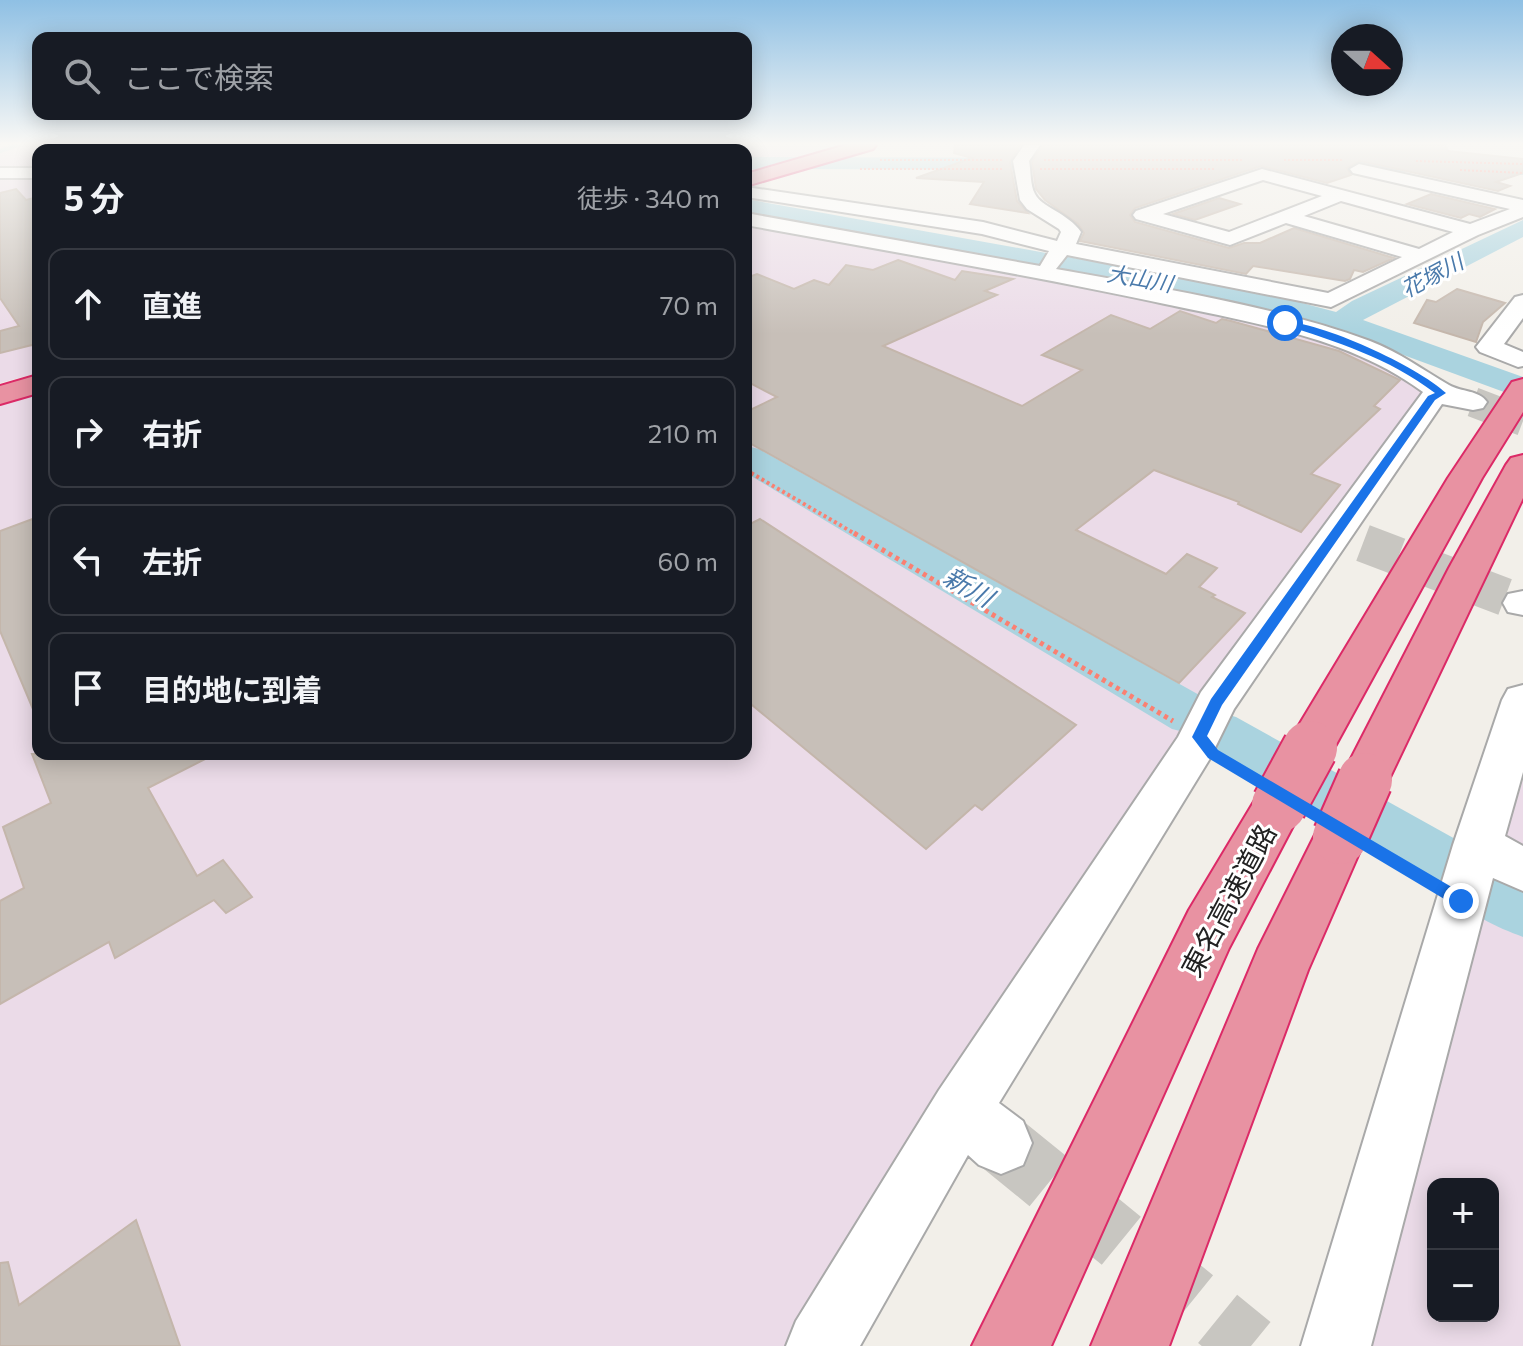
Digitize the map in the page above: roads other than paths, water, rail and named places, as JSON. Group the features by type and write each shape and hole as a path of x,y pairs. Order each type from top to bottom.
{"highway":[{"path":"0,395 32,386"},
{"name":"東名高速道路","path":"1011,1346 1209,929 1265,791 1310,748 1422,550 1505,389"},
{"path":"1130,1346 1279,969 1355,842 1365,780 1468,568 1523,465"}],"street":[{"path":"850,208 983,228 1053,260 1362,347 1416,374 1442,393"},
{"path":"1040,208 1065,222 1071,232 1053,260"},
{"path":"1164,208 1143,215 1230,239 1308,208"},
{"path":"1391,208 1471,231"},
{"path":"752,220 1331,300 1523,208"},
{"path":"1285,217 1422,256"},
{"path":"821,1346 981,1127 1216,703 1349,538 1432,398 1442,393 1505,389 1489,347 1523,302"},
{"path":"1336,1346 1461,901 1500,858 1523,700"}],"waterway":[{"name":"大山川","path":"756,208 1257,300 1341,322"},
{"name":"花塚川","path":"1341,322 1362,307 1523,227"},
{"name":"大山川","path":"1341,322 1523,389"},
{"name":"新川","path":"752,460 1191,715"},
{"name":"新川","path":"1217,731 1445,864"},
{"name":"新川","path":"1488,888 1523,908"}],"tunnel":[{"path":"1473,402 1523,421"},
{"path":"1363,543 1521,603"},
{"path":"1001,1143 1251,1346"}]}
